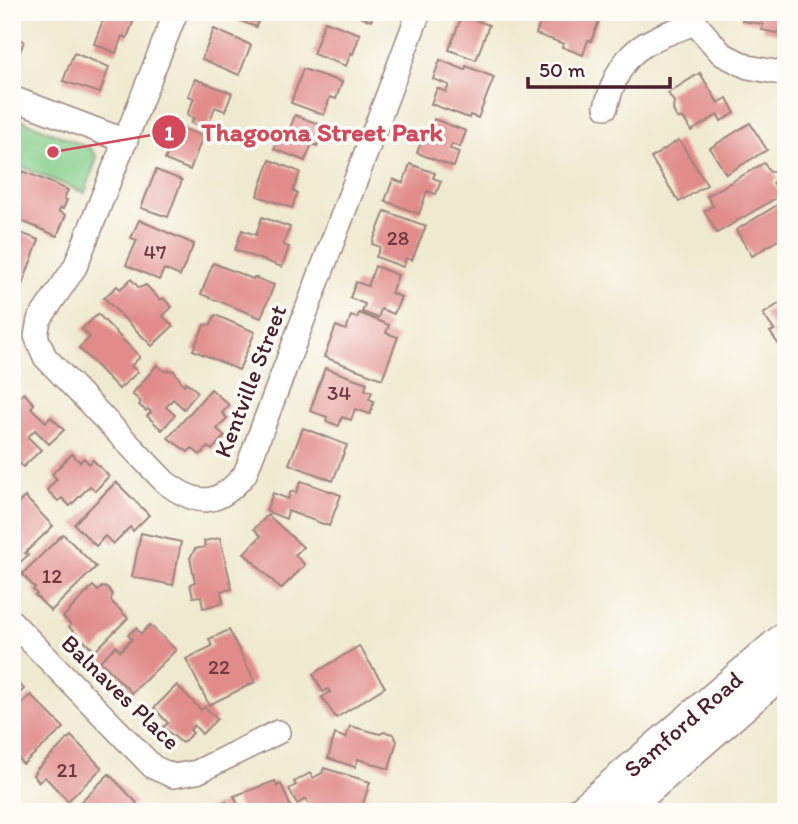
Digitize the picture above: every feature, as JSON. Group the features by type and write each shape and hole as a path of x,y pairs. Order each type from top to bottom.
{"main road":[{"name":"Samford Road","path":"580,812 786,636"},
{"name":"Samford Road","path":"622,812 786,669"}],"street":[{"name":"Kentville Street","path":"176,12 75,267 39,320 36,336 46,357 165,482 185,497 209,501 231,491 245,474 419,12"},
{"path":"606,107 614,82 625,62 649,40 695,18 722,54 748,67 786,74"},
{"path":"12,98 126,141"},
{"name":"Balnaves Place","path":"12,622 153,767 173,776 197,772 278,732"}],"green space":[{"path":"12,116 90,148 97,157 85,193 12,163"}],"building":[{"path":"106,12 122,12 135,17 127,38 122,36 116,53 94,44"},
{"path":"225,12 262,12 256,27 224,15"},
{"path":"348,12 374,12 371,21"},
{"path":"544,12 584,12 600,18 583,55 562,47 564,44 536,34"},
{"path":"743,12 786,12 786,35 762,30 763,24 742,21"},
{"path":"462,15 489,25 476,60 449,50"},
{"path":"325,21 360,34 346,66 313,54"},
{"path":"214,29 251,45 239,75 202,59"},
{"path":"12,37 24,41 16,62 12,61"},
{"path":"74,53 109,67 100,93 63,81"},
{"path":"440,60 494,77 478,118 470,115 469,118 431,104 437,88 446,92 449,85 433,79"},
{"path":"303,69 342,82 336,99 330,97 324,115 291,103"},
{"path":"700,73 718,103 727,98 735,113 721,121 718,115 691,131 684,119 677,118 673,110 674,102 668,93"},
{"path":"195,79 232,93 225,111 215,107 207,129 191,123 194,118 187,115 194,98 188,96"},
{"path":"295,115 324,126 317,146 312,144 305,161 274,149 280,134 287,136"},
{"path":"434,119 466,131 460,147 452,144 450,149 459,152 454,167 417,153 424,134 428,136"},
{"path":"750,123 767,150 726,174 710,148"},
{"path":"178,127 203,136 190,170 165,160"},
{"path":"679,140 707,185 679,202 651,158"},
{"path":"270,160 300,172 293,191 297,193 292,208 257,196"},
{"path":"764,163 778,179 773,182 781,195 717,233 704,211 713,206 707,196"},
{"path":"410,164 435,173 433,178 441,181 436,194 427,191 419,214 385,201 393,179 403,183"},
{"path":"156,170 182,180 168,217 141,208"},
{"path":"23,171 68,190 64,199 67,200 59,212 66,215 57,236 12,217 12,189"},
{"path":"784,201 786,241 781,244 778,240 752,256 736,230"},
{"path":"385,211 426,226 412,260 406,258 403,267 376,257 380,247 372,244"},
{"path":"262,217 290,227 283,245 289,247 282,267 235,250 242,230 256,235"},
{"path":"139,220 194,244 180,276 164,269 159,280 126,265 137,240 131,238"},
{"path":"12,233 20,236 21,233 39,240 22,285 12,282"},
{"path":"213,263 274,285 261,318 201,294"},
{"path":"375,266 398,275 391,293 401,297 394,314 381,309 378,318 362,312 365,304 350,298 356,282 368,286"},
{"path":"131,279 139,288 146,285 160,300 163,298 172,307 163,316 173,326 152,346 104,298 117,286 120,289"},
{"path":"786,299 786,345 781,348 770,332 774,330 763,314"},
{"path":"359,313 389,325 386,333 398,337 382,379 324,357 336,326 346,330 351,316 357,318"},
{"path":"98,314 140,357 131,366 138,372 119,389 79,348 90,337 82,329"},
{"path":"215,315 255,332 239,370 193,350 204,325 211,324"},
{"path":"157,365 164,371 173,370 184,385 186,382 198,392 184,409 173,399 166,407 175,415 162,430 147,416 151,412 139,405 141,402 132,394"},
{"path":"325,368 367,383 365,390 372,392 369,399 374,401 370,414 355,409 351,420 342,417 339,426 326,421 327,417 310,411"},
{"path":"211,389 229,405 222,413 227,418 217,429 225,436 212,450 208,447 200,455 192,448 188,452 168,438"},
{"path":"24,393 34,404 31,408 46,422 51,417 64,430 49,444 35,430 28,437 41,450 23,467 12,456 12,405"},
{"path":"303,428 347,445 333,481 289,464"},
{"path":"72,454 80,462 84,458 89,464 93,460 109,476 95,491 90,486 70,506 62,498 58,501 47,490 57,479 52,474"},
{"path":"301,481 341,495 329,526 288,511 286,519 266,511 273,493 288,499 291,491 296,493"},
{"path":"116,482 149,515 133,531 130,527 113,544 105,536 96,546 74,524"},
{"path":"25,497 53,526 12,570 12,509"},
{"path":"268,515 303,547 295,555 305,565 281,589 244,553 261,536 254,529"},
{"path":"141,533 181,542 173,585 132,577"},
{"path":"63,534 96,567 51,611 35,595 35,588 22,574"},
{"path":"220,538 232,589 221,591 223,603 203,608 201,596 193,597 190,584 195,582 190,558 195,549 205,547 204,541"},
{"path":"93,586 98,591 102,587 108,588 112,594 111,601 128,618 95,651 69,627 71,625 63,617"},
{"path":"150,625 176,650 132,693 100,661 116,646 120,651 132,639 128,635 136,628 141,634"},
{"path":"229,630 255,682 209,705 186,659 212,646 209,639"},
{"path":"359,646 385,687 336,718 322,697 330,692 328,689 323,692 313,674"},
{"path":"12,678 24,689 12,701"},
{"path":"177,685 201,710 205,707 217,719 202,734 194,725 190,730 193,733 182,743 163,727 168,723 154,708"},
{"path":"31,695 64,728 23,764 12,752 12,713"},
{"path":"350,726 380,734 393,734 397,741 389,769 358,759 355,767 328,758 335,734 346,738"},
{"path":"71,736 102,768 68,801 45,777 39,782 33,775"},
{"path":"324,768 370,782 361,810 348,806 346,812 332,812 309,805 306,799 297,804 289,789 296,785 294,782 310,773 313,778 322,773"},
{"path":"109,774 137,803 128,812 79,812 75,807"},
{"path":"275,781 277,786 281,784 293,812 241,812 234,796"},
{"path":"226,801 231,812 201,812"}],"place":[{"name":"Thagoona Street Park","path":"53,152"}]}
